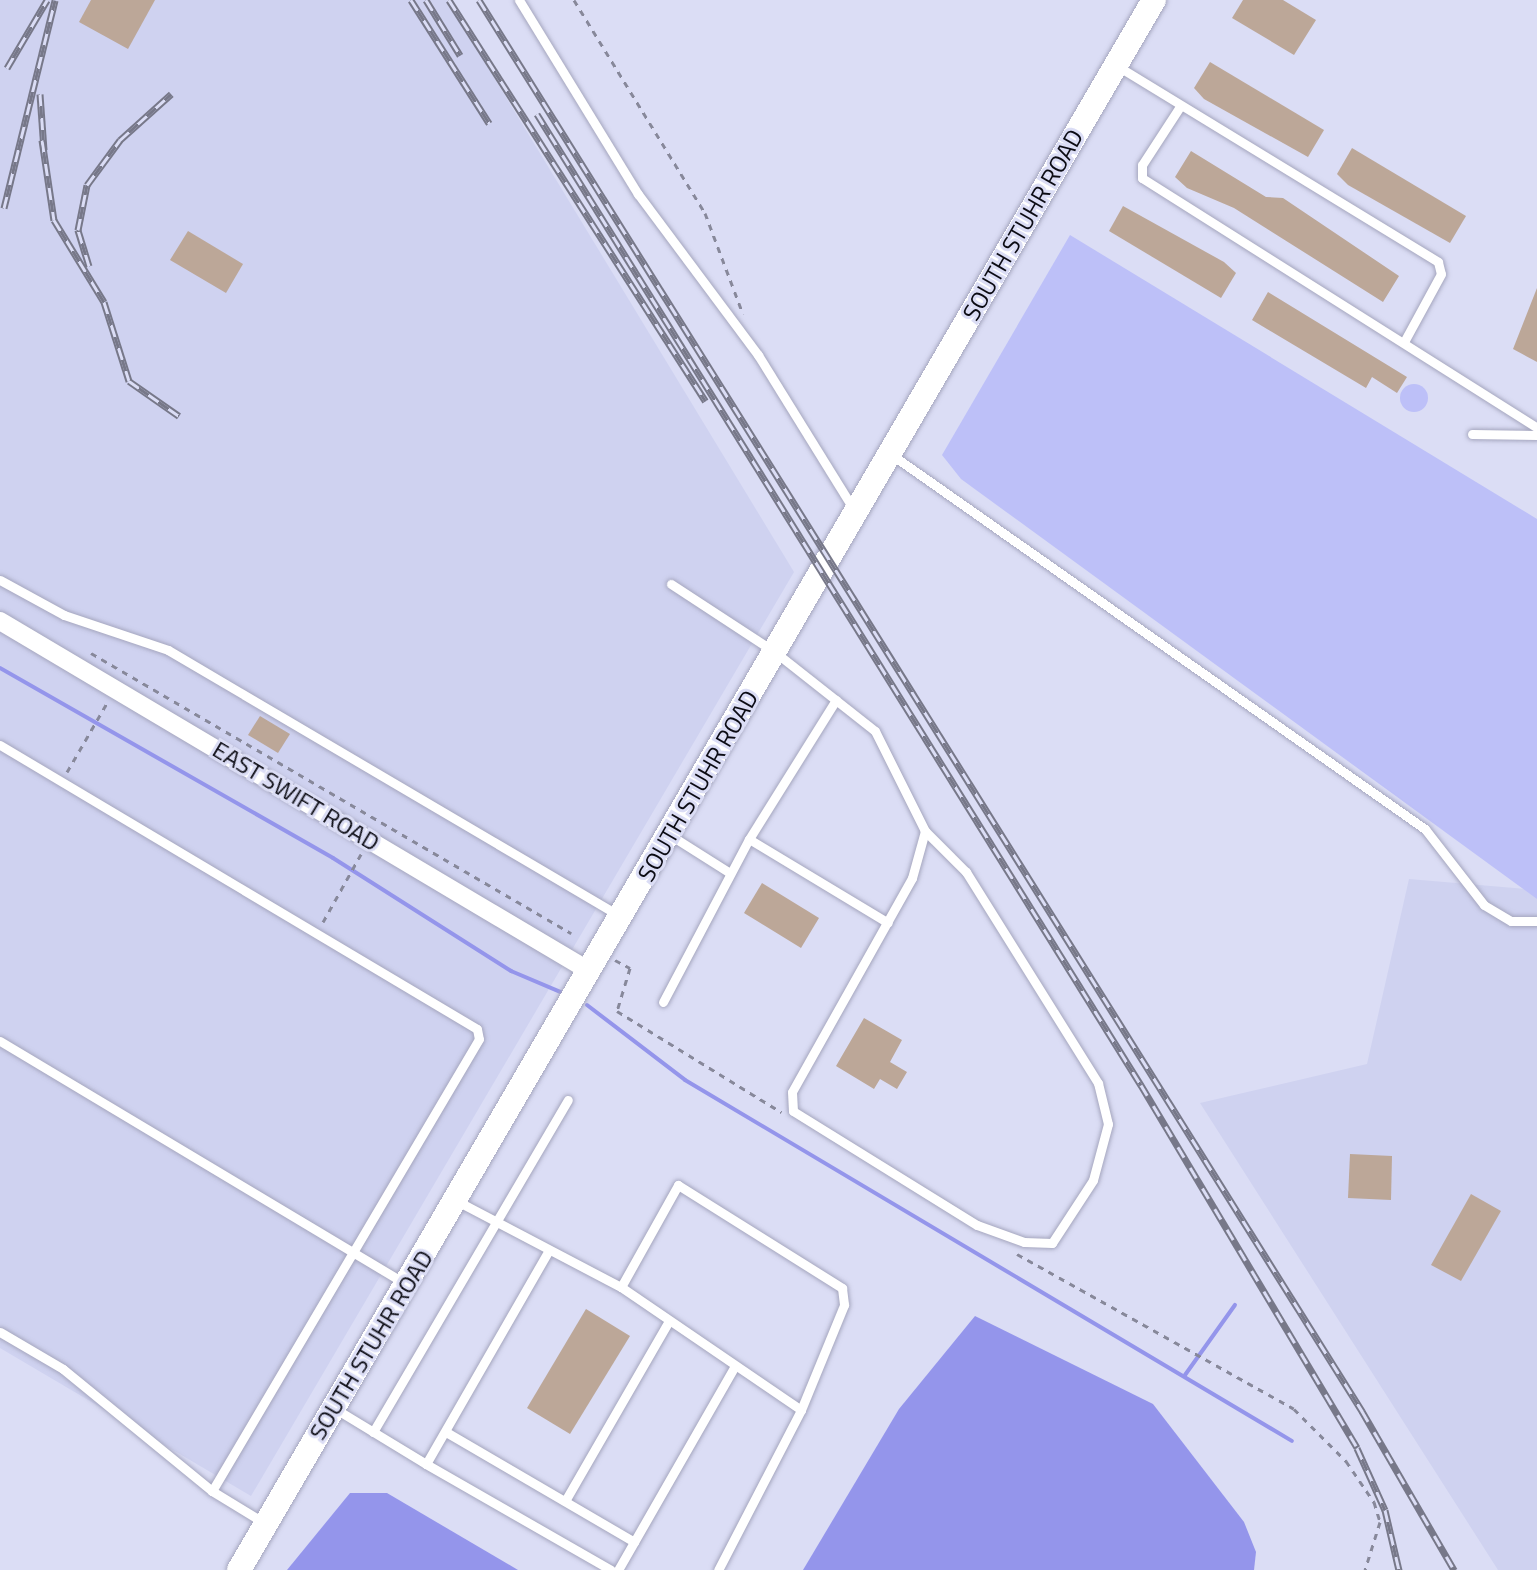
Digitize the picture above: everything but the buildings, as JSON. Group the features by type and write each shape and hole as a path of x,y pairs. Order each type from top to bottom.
{"main road":[{"name":"SOUTH STUHR ROAD","path":"239,1570 591,972 1154,0"}],"street":[{"name":"EAST SWIFT ROAD","path":"0,621 591,972"}],"lane":[{"path":"519,0 638,194 758,355 856,512"},
{"path":"1116,65 1179,108 1438,262 1441,274 1405,340"},
{"path":"1179,108 1142,165 1142,178 1405,340 1537,428"},
{"path":"1472,434 1537,435"},
{"path":"890,454 1425,829 1484,905 1511,921 1537,921"},
{"path":"0,580 64,615 168,650 623,917"},
{"path":"671,584 775,652 875,731 925,831 966,872 1098,1083 1108,1124 1093,1180 1052,1243 1024,1242 977,1225 793,1111 792,1092 888,923 925,831"},
{"path":"663,1002 749,839 836,700"},
{"path":"0,745 477,1029 479,1039 212,1491"},
{"path":"670,835 730,873"},
{"path":"749,839 888,923"},
{"path":"0,1041 407,1285"},
{"path":"373,1432 568,1100"},
{"path":"621,1287 678,1185 830,1275 844,1305 801,1410 718,1570"},
{"path":"457,1201 548,1252 621,1287 667,1324 801,1410"},
{"path":"426,1464 548,1252"},
{"path":"565,1501 667,1324"},
{"path":"0,1332 88,1388 212,1491 266,1524"},
{"path":"618,1570 733,1369"},
{"path":"334,1408 611,1570"},
{"path":"446,1432 634,1542"}],"path":[{"path":"574,0 705,213 748,326"},
{"path":"91,653 571,933"},
{"path":"67,772 107,703"},
{"path":"323,922 361,854"},
{"path":"1194,1349 1271,1392 1346,1461 1380,1522 1365,1570"}],"shaded area":[{"path":"0,0 447,0 794,572 251,1496 0,1348"},
{"path":"1070,235 1537,519 1537,899 961,479 942,455"},
{"path":"1414,384 1424,388 1428,398 1424,408 1414,412 1404,408 1400,398 1404,388"},
{"path":"1409,879 1537,890 1537,1570 1498,1570 1200,1103 1367,1064"},
{"path":"975,1316 1153,1404 1244,1522 1256,1552 1254,1570 803,1570 899,1409"},
{"path":"350,1493 387,1493 518,1570 287,1570"}],"waterway":[{"path":"0,668 333,858 511,971 563,993"},
{"path":"587,1005 685,1080 1292,1441"},
{"path":"1185,1375 1235,1305"}],"railway":[{"path":"7,68 47,0"},
{"path":"4,208 55,0"},
{"path":"411,0 489,123"},
{"path":"426,0 460,55"},
{"path":"449,0 705,401"},
{"path":"479,0 1362,1411 1454,1570"},
{"path":"40,94 44,150"},
{"path":"89,266 78,230 87,185 120,140 171,94"},
{"path":"537,114 1141,1085 1357,1448 1385,1510 1399,1570"},
{"path":"42,140 54,220 104,302 129,381 179,416"}]}
